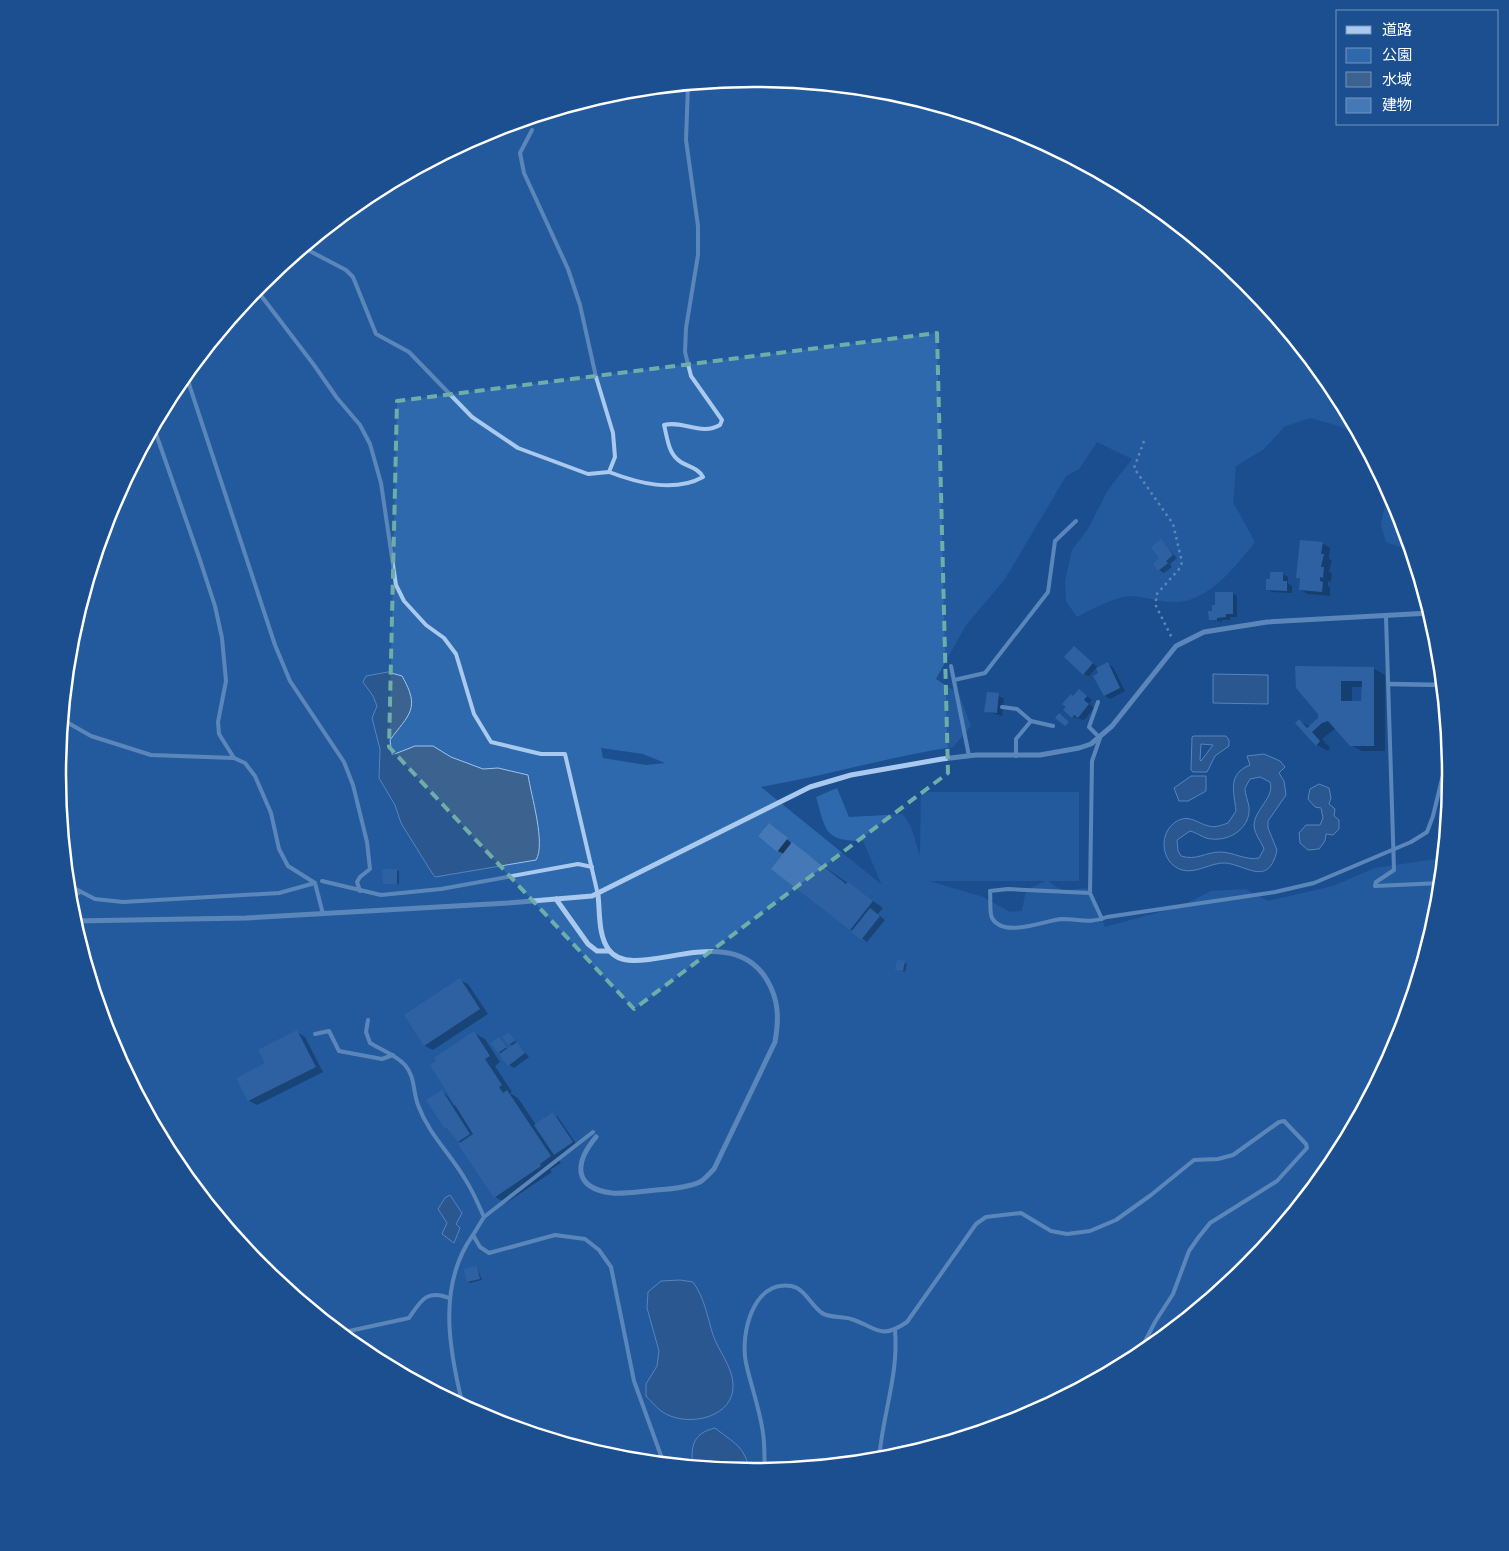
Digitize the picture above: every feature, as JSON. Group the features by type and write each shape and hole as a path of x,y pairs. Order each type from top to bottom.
{"street":[{"path":"82,921 246,918 598,895 810,787 851,775 969,756 1016,756 1070,750 1100,738 1176,646 1218,628 1267,622 1423,613"},
{"path":"1389,684 1437,685"},
{"path":"594,1134 579,1164 581,1174 597,1190 614,1193 673,1189 700,1182 714,1169 775,1042 778,1025 777,1007 773,990 763,973 746,959 730,952 716,951 639,960 619,959 609,951 602,936 598,895"},
{"path":"556,899 588,944 597,951 609,951"}],"lane":[{"path":"310,251 346,270 353,277 376,334 409,352 472,417 518,448 588,474 609,472 657,486 696,481 703,478 701,473 677,459 668,445 664,425 671,423 706,429 720,425 722,420 691,376 685,352 686,328 698,255 698,226 686,140 688,91"},
{"path":"532,130 520,153 524,173 568,269 580,305 596,376 613,432 614,457 609,472"},
{"path":"261,296 314,365 336,398 360,425 370,444 381,483 396,585 404,601 426,625 444,638 456,654 474,714 491,742 541,754 565,754 598,895"},
{"path":"189,384 275,645 290,681 344,762 353,785 367,842 370,869 357,882 360,891"},
{"path":"156,434 215,606 222,638 226,681 218,722 219,734 234,758"},
{"path":"954,680 985,674 1048,592 1055,541 1076,521"},
{"path":"1386,616 1395,848 1394,870 1376,882 1375,886 1434,883"},
{"path":"951,666 969,756"},
{"path":"1098,702 1089,727 1100,738 1092,761 1090,893 1102,919"},
{"path":"1002,707 1017,709 1030,721 1053,726"},
{"path":"1016,756 1016,739 1030,721"},
{"path":"69,723 91,736 151,754 234,758 245,764 255,776 265,798 279,849 288,866 314,883 324,914"},
{"path":"1090,893 1008,889 990,891 991,916 996,922 1004,926 1022,927 1062,919 1094,922 1102,919 1275,892 1314,883 1427,832 1443,775"},
{"path":"322,881 381,895 407,893 578,864 592,867"},
{"path":"76,890 95,899 123,902 279,893 314,883"},
{"path":"368,1020 366,1032 370,1043 393,1055 405,1065 411,1075 417,1103 424,1119 437,1142 465,1178 484,1217"},
{"path":"315,1034 330,1030 339,1051 382,1058 393,1055"},
{"path":"765,1464 763,1433 744,1354 746,1332 760,1295 774,1287 792,1286 801,1291 823,1314 853,1320 870,1329 884,1332 896,1330 907,1322 976,1224 986,1218 1009,1213 1021,1213 1051,1231 1067,1234 1090,1231 1116,1220 1157,1191 1194,1160 1233,1155 1278,1122 1284,1121 1306,1144 1307,1148 1277,1181 1210,1223 1189,1251 1173,1294 1145,1342"},
{"path":"461,1398 454,1366 449,1298 452,1278 466,1244 484,1217 594,1134"},
{"path":"473,1235 480,1247 489,1253 555,1235 585,1239 599,1250 611,1267 634,1381 662,1457"},
{"path":"349,1331 409,1318 422,1301 431,1294 438,1293 449,1298"},
{"path":"879,1452 894,1376 897,1350 896,1330"}],"path":[{"path":"1144,441 1134,468 1173,524 1182,562 1180,568 1156,595 1156,606 1176,646"}],"highlighted area":[{"path":"937,333 948,773 634,1009 389,747 397,401"}],"green space":[{"path":"754,87 800,89 889,100 933,111 976,124 1059,158 1099,179 1173,229 1241,289 1272,322 1301,357 1351,432 1311,418 1285,426 1264,449 1236,466 1233,502 1255,542 1226,576 1199,596 1182,602 1167,602 1131,596 1118,598 1077,617 1066,601 1065,581 1072,550 1088,529 1108,490 1132,459 1097,442 1079,469 1066,476 1005,579 966,625 936,679 959,694 971,726 953,747 761,787 882,885 863,841 841,839 829,832 822,818 816,797 837,788 849,817 903,814 911,827 920,856 921,792 1079,792 1079,881 1048,881 1062,891 1087,888 1105,927 1182,906 1211,891 1245,889 1268,901 1333,886 1375,868 1437,859 1430,910 1406,997 1372,1080 1351,1120 1301,1194 1241,1262 1208,1293 1173,1322 1099,1372 1059,1393 976,1427 889,1451 844,1458 754,1464 709,1462 620,1451 576,1440 533,1427 450,1393 410,1372 336,1322 268,1262 208,1194 158,1120 137,1080 103,997 79,910 72,865 66,776 68,730 79,641 90,597 103,554 137,471 158,431 208,357 268,289 301,258 336,229 410,179 450,158 533,124 620,100 665,93","holes":["601,748 643,754 665,763 646,765 603,758","929,881 1046,881 1026,890 1022,911 1010,912 983,897"]},
{"path":"1386,502 1404,548 1386,542 1381,525"}],"water":[{"path":"388,672 402,676 408,687 412,704 407,717 390,740 392,755 415,746 433,746 451,757 483,769 498,768 528,775 539,831 539,853 536,860 435,877 401,823 395,805 379,778 380,749 372,718 377,706 373,696 363,682 366,676"},
{"path":"1213,674 1268,675 1268,704 1213,703"},
{"path":"1226,736 1229,740 1229,746 1215,756 1207,772 1193,772 1191,770 1192,737","holes":["1201,744 1213,745 1201,761"]},
{"path":"1264,754 1280,761 1285,767 1279,773 1284,781 1286,795 1268,821 1268,828 1277,850 1269,868 1257,871 1220,863 1188,871 1175,866 1169,861 1164,847 1164,839 1167,832 1171,826 1182,819 1190,819 1211,827 1228,823 1236,811 1233,790 1235,778 1238,773 1250,765 1247,756","holes":["1260,777 1270,782 1270,793 1257,814 1254,826 1264,849 1259,858 1254,859 1220,852 1196,857 1181,856 1178,851 1177,840 1190,831 1212,839 1226,838 1238,831 1247,821 1249,814 1245,788 1250,779"]},
{"path":"1191,776 1206,776 1206,791 1188,801 1179,801 1174,788"},
{"path":"1319,784 1329,788 1331,798 1329,804 1335,809 1334,816 1339,820 1339,829 1333,835 1326,834 1325,841 1319,849 1308,850 1300,843 1299,833 1306,825 1320,825 1323,818 1321,808 1315,807 1308,799 1310,789"},
{"path":"450,1195 462,1213 456,1224 460,1228 454,1243 442,1234 447,1223 438,1209 445,1198"},
{"path":"680,1280 693,1282 700,1295 713,1335 728,1365 733,1384 732,1395 727,1404 719,1411 698,1419 676,1418 666,1414 646,1396 646,1384 657,1366 659,1351 647,1308 648,1292 661,1281"},
{"path":"715,1428 738,1446 748,1464 693,1461 692,1452 695,1441 702,1433"}],"building":[{"path":"1161,539 1173,555 1166,561 1168,563 1158,571 1153,564 1159,558 1151,547"},
{"path":"1300,540 1323,542 1321,554 1324,554 1321,567 1324,567 1323,578 1320,577 1320,581 1323,582 1322,592 1299,590 1300,578 1296,578"},
{"path":"1270,572 1283,572 1283,581 1287,581 1287,591 1266,590 1266,579 1270,579"},
{"path":"1215,592 1233,592 1233,614 1226,614 1226,617 1217,618 1217,620 1209,620 1208,611 1212,611 1212,605 1215,605"},
{"path":"1074,646 1093,663 1083,675 1064,657"},
{"path":"1108,662 1120,688 1104,696 1093,676 1098,673 1096,668"},
{"path":"1295,666 1374,667 1374,746 1350,746 1328,721 1322,723 1312,732 1320,741 1316,746 1295,723 1299,719 1307,728 1318,718 1318,714 1296,688","holes":["1341,681 1362,681 1361,701 1341,701"]},
{"path":"1079,689 1087,696 1084,700 1089,704 1078,718 1074,715 1072,718 1063,710 1066,707 1062,704 1071,694 1073,696"},
{"path":"987,692 999,693 997,713 984,712"},
{"path":"1059,713 1069,722 1065,726 1055,718"},
{"path":"769,823 788,838 777,852 758,836"},
{"path":"792,842 846,884 848,882 873,901 850,930 771,869"},
{"path":"382,869 397,869 397,884 383,884"},
{"path":"870,908 880,916 861,940 851,932"},
{"path":"897,960 905,961 903,971 895,970"},
{"path":"460,978 480,1009 424,1046 404,1015"},
{"path":"297,1030 316,1067 248,1101 236,1078 265,1063 258,1050"},
{"path":"474,1031 490,1056 485,1059 502,1085 499,1087 503,1093 507,1090 551,1156 540,1164 541,1166 494,1198 458,1144 473,1134 430,1065 436,1061 434,1058"},
{"path":"509,1032 515,1041 508,1045 502,1037"},
{"path":"499,1037 507,1047 498,1053 491,1043"},
{"path":"517,1042 525,1053 508,1066 499,1054"},
{"path":"442,1090 470,1134 458,1142 446,1127 445,1129 426,1100"},
{"path":"553,1112 573,1142 554,1155 534,1125"},
{"path":"477,1266 480,1279 467,1282 464,1269"}]}
